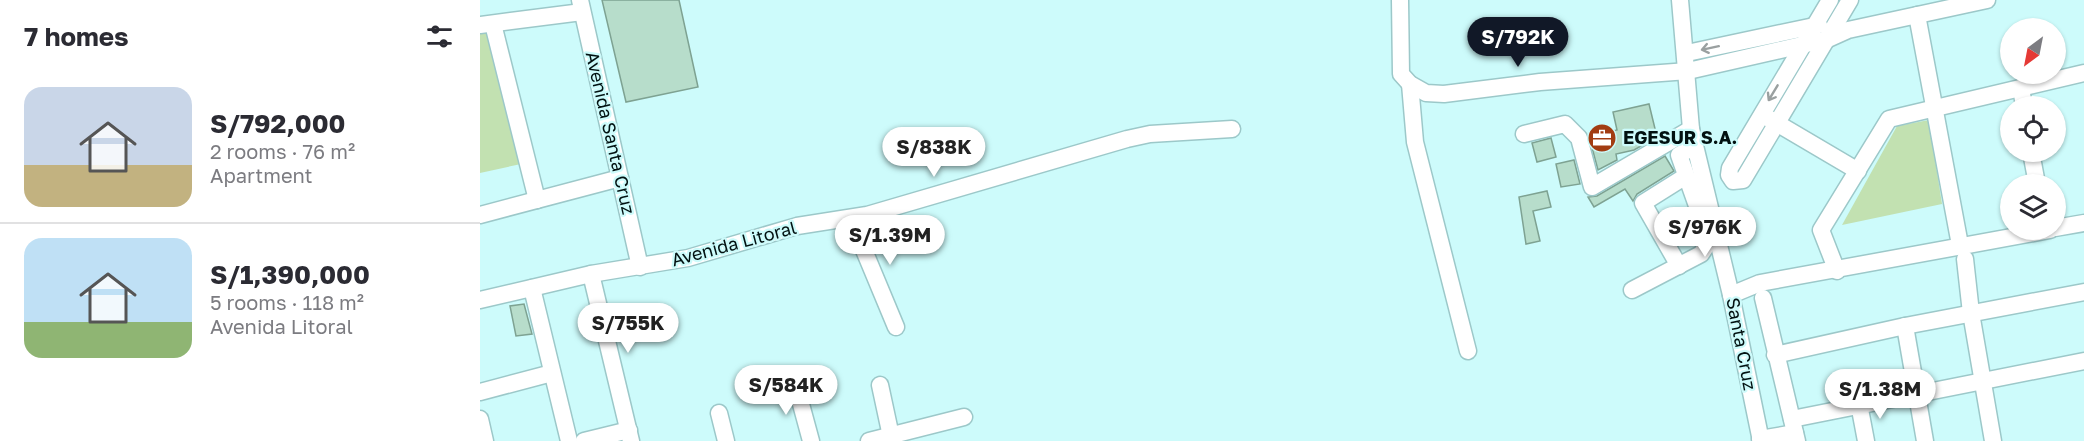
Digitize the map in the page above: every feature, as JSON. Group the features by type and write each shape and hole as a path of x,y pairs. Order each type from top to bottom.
{"street":[{"path":"1400,0 1401,74 1410,84 1426,93 1444,94 1540,82 1688,71 1828,39"},
{"name":"Santa Cruz","path":"1680,0 1687,53 1691,129 1731,295 1761,440"},
{"path":"1830,0 1730,168 1729,175 1733,181 1743,180 1828,39 1842,26 1850,0"},
{"path":"1687,53 1815,26 1842,26 1917,15 1987,0"},
{"path":"537,200 487,25 581,6"},
{"name":"Avenida Santa Cruz","path":"581,6 640,267"},
{"path":"1917,15 1963,252 1993,441"},
{"path":"1837,271 1821,230 1889,119 2084,73"},
{"path":"1410,84 1415,142 1468,351"},
{"path":"2021,88 2022,96"},
{"path":"1761,113 1858,171"},
{"path":"1524,134 1565,124 1580,138 1592,187 1691,129"},
{"name":"Avenida Litoral","path":"480,300 591,274 688,258 797,226 851,219 1127,139 1150,134 1232,129"},
{"path":"1632,290 1701,255 1707,245 1707,234 1678,155 1695,146"},
{"path":"1679,266 1643,203 1686,176"},
{"path":"480,215 620,178"},
{"path":"851,219 896,327"},
{"path":"2066,226 2084,223"},
{"path":"1731,295 1760,283 1963,252 2009,240"},
{"path":"584,441 630,436 591,274"},
{"path":"531,288 569,441"},
{"path":"1775,355 1905,326 2084,292"},
{"path":"1763,298 1795,431"},
{"path":"1905,326 1925,441"},
{"path":"1761,440 1795,431 1859,404 2084,361"},
{"path":"480,392 552,373"},
{"path":"795,382 811,441"},
{"path":"880,385 892,438"},
{"path":"1859,404 1866,441"},
{"path":"719,412 726,441"},
{"path":"869,441 892,438 964,417"},
{"path":"480,419 485,441"}],"green space":[{"path":"487,32 521,164 480,173 480,33"},
{"path":"1929,120 1942,204 1842,225 1897,126"}],"building":[{"path":"602,0 679,0 698,87 626,102"},
{"path":"1649,104 1657,137 1634,150 1616,154 1617,160 1598,170 1590,140 1609,136 1608,132 1617,130 1613,112"},
{"path":"1551,138 1556,157 1537,162 1532,143"},
{"path":"1665,156 1674,171 1637,194 1633,201 1625,189 1594,207 1588,197 1597,196"},
{"path":"1574,160 1580,184 1561,187 1556,164"},
{"path":"1547,191 1551,207 1533,211 1540,241 1526,244 1519,197"},
{"path":"524,304 532,334 516,336 510,306"}],"place":[{"name":"EGESUR S.A.","path":"1602,138"}]}
